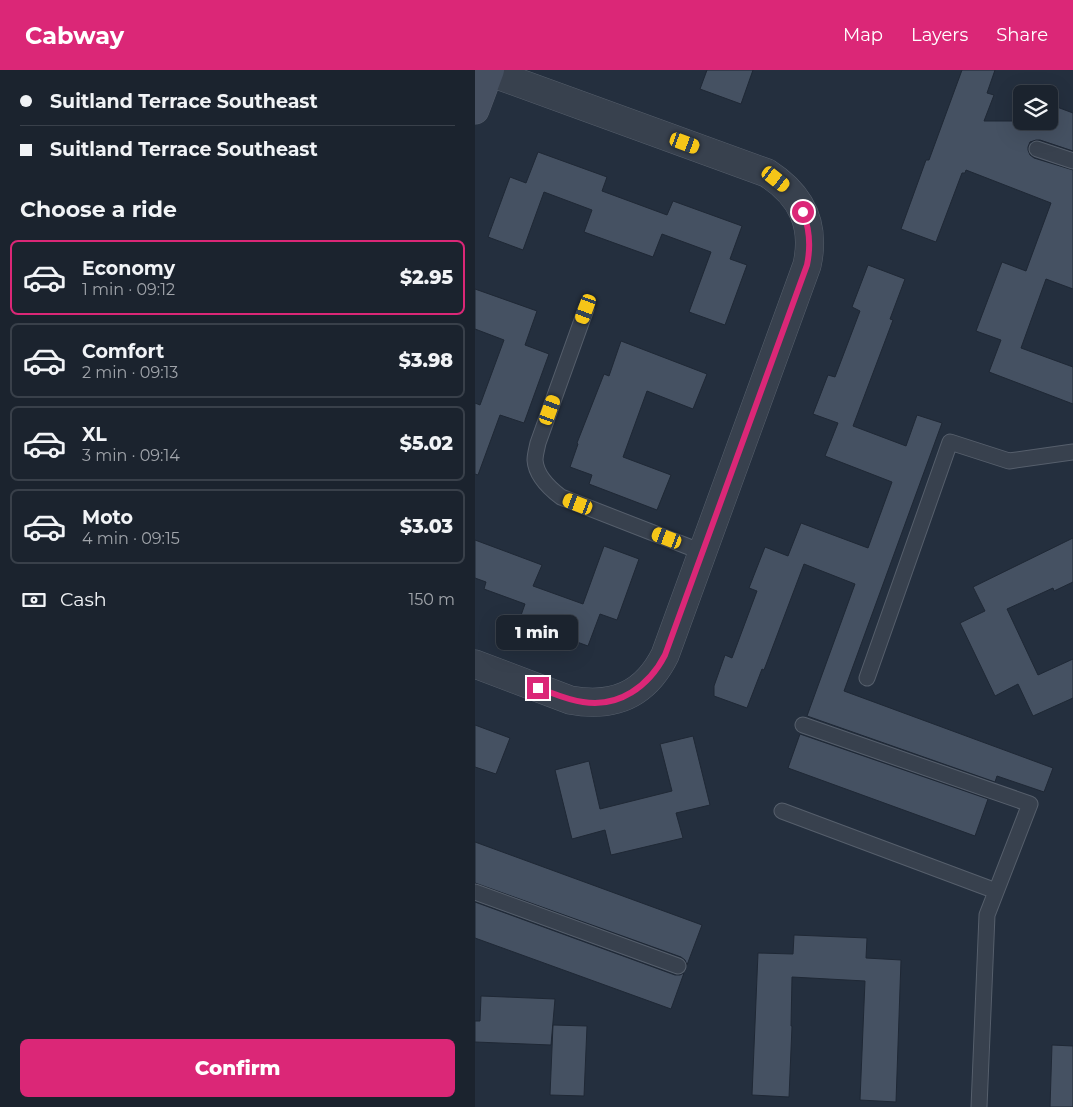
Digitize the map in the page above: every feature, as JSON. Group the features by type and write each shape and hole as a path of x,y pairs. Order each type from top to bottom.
{"main road":[{"path":"475,110 490,71"}],"street":[{"path":"475,664 570,700 599,703 614,700 628,694 641,686 655,672 665,655 807,265 810,238 803,212 792,193 785,185 767,173 490,71"}],"lane":[{"path":"1037,149 1073,161"},
{"path":"586,309 537,443 535,460 539,474 549,488 561,497 702,552"},
{"path":"867,678 950,442 1009,461 1073,452"},
{"path":"803,725 1030,804 987,915 979,1107"},
{"path":"782,811 996,891"},
{"path":"475,892 678,966"}],"building":[{"path":"707,70 753,70 741,104 700,89"},
{"path":"962,70 995,70 987,93 994,95 984,121 1013,121 1013,130 1058,130 1058,107 1073,113 1073,151 1040,140 1030,142 1028,150 1034,158 1073,170 1073,289 1046,279 1021,348 1073,367 1073,404 989,372 1001,340 976,331 1002,262 1026,271 1051,203 966,170 965,173 962,173 936,242 901,229 926,160 929,160"},
{"path":"538,152 607,177 602,191 667,215 673,201 742,226 730,259 747,265 725,325 689,312 711,252 662,234 653,257 584,232 592,210 544,192 523,250 488,237 510,177 526,183"},
{"path":"868,265 905,279 890,319 893,320 853,426 906,446 917,415 942,423 844,691 1053,768 1044,792 997,776 995,782 807,716 855,584 804,564 764,670 762,669 747,708 714,696 714,686 725,655 732,658 757,591 749,588 765,547 788,556 801,523 868,548 892,482 825,456 838,423 813,414 828,375 835,377 860,311 852,307"},
{"path":"475,289 537,311 525,345 549,354 524,423 500,415 478,475 475,474 475,403 480,405 504,340 475,329"},
{"path":"621,341 707,374 693,409 647,391 623,457 671,475 657,510 589,484 592,475 570,467 577,443 604,374 609,376"},
{"path":"1073,538 1073,582 1054,591 1053,588 1007,609 1038,675 1073,659 1073,698 1033,716 1018,684 995,696 960,623 985,611 973,587"},
{"path":"475,540 542,565 533,586 583,604 604,546 639,559 617,620 600,614 588,646 519,621 525,604 484,589 486,582 475,578"},
{"path":"475,725 510,738 496,774 475,767"},
{"path":"800,734 988,799 975,836 788,768"},
{"path":"693,736 710,805 676,813 683,838 611,855 605,830 572,839 555,770 589,761 600,809 672,791 660,744"},
{"path":"475,842 702,925 687,965 681,957 475,883"},
{"path":"475,902 675,975 684,973 671,1009 475,938"},
{"path":"794,935 867,938 866,958 901,960 896,1102 860,1100 865,981 792,977 789,1097 752,1095 758,953 793,954"},
{"path":"481,996 555,999 551,1045 475,1042 475,1021 480,1021"},
{"path":"553,1025 587,1026 584,1096 550,1095"},
{"path":"1052,1045 1073,1046 1073,1107 1050,1107"}],"route":[{"path":"538,688 570,700 599,703 614,700 641,686 655,672 665,655 807,265 810,244 807,222 803,212"}]}
